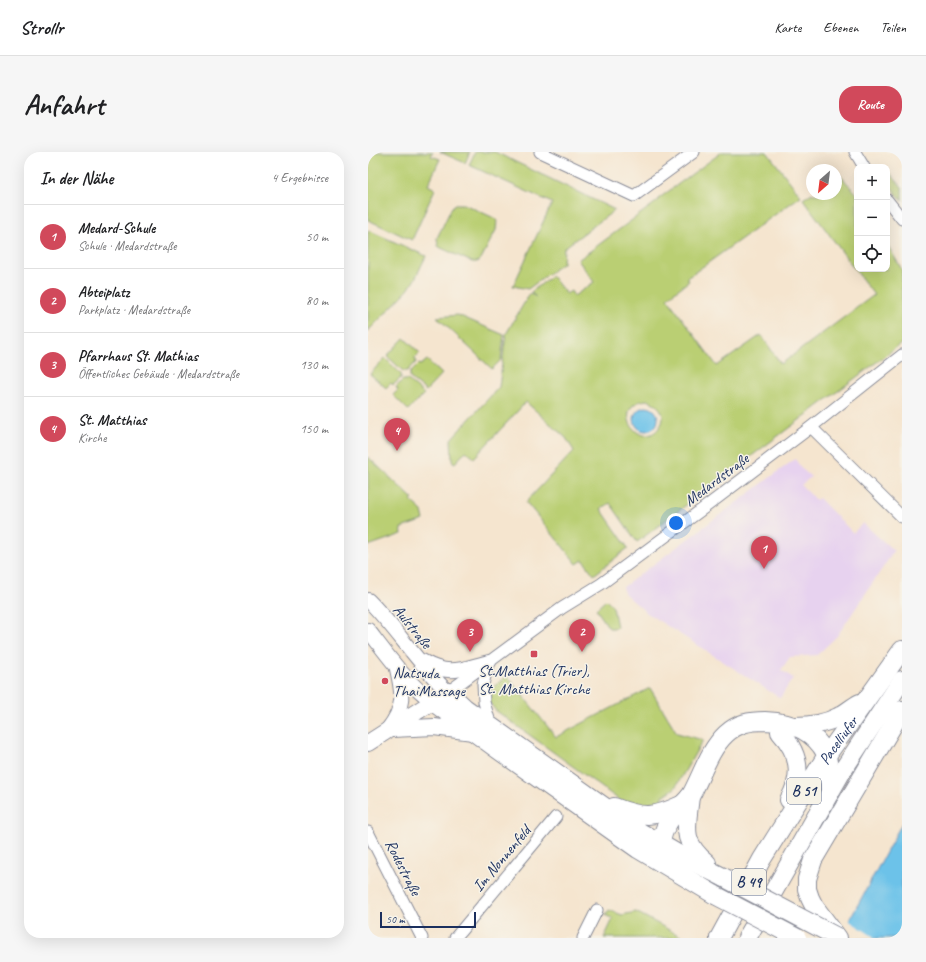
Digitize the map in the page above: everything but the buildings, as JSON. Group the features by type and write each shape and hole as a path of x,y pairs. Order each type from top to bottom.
{"main road":[{"name":"Pacelliufer","path":"719,938 762,859 827,756 902,650"},
{"name":"Pacelliufer","path":"747,938 830,793 902,680"},
{"path":"368,743 448,692 466,708 491,726 640,832 662,845"},
{"path":"788,729 828,722 867,699"},
{"path":"433,702 638,849 651,849 662,845"},
{"path":"838,938 814,906 810,898 807,882 808,873 813,860 902,710"},
{"path":"670,869 662,856 662,835 664,829 686,806 707,763 722,738 739,725 751,721 777,722 788,729 809,733 818,741 827,756 830,793"},
{"path":"388,729 434,727 473,732"},
{"path":"782,827 786,805 797,784 798,769 797,759 788,741 788,729"},
{"path":"827,756 856,750"},
{"path":"594,799 630,813 645,815 663,813 686,806"},
{"path":"686,806 687,835 691,848 701,859 725,878"},
{"name":"B 49","path":"662,845 838,938"},
{"name":"B 49","path":"638,849 715,895 797,938"}],"street":[{"path":"540,152 634,196 694,152"},
{"path":"890,204 902,218"},
{"name":"Medardstraße","path":"448,692 562,608 601,584 811,427 902,355"},
{"path":"811,427 902,517"},
{"name":"Aulstraße","path":"368,600 386,619 439,684 448,692"},
{"path":"368,630 396,667 433,702"},
{"path":"416,657 433,667 448,671 461,670 489,662 484,684 484,702 491,726"},
{"path":"388,729 397,715 402,700 402,688 396,667"},
{"name":"Im Nonnenfeld","path":"455,938 556,817"},
{"name":"Rodestraße","path":"368,832 422,938"},
{"path":"583,938 597,910"}],"shaded area":[{"path":"795,459 802,469 811,477 801,485 816,500 819,498 853,533 863,523 894,551 837,636 817,655 790,657 781,670 793,678 780,698 647,613 625,594 622,588"}],"green space":[{"path":"368,152 433,152 431,156 440,159 428,185 435,189 412,240 368,220"},
{"path":"440,152 470,152 465,163"},
{"path":"475,152 495,152 615,210 564,248 563,263 528,289 513,286 552,203 469,165"},
{"path":"722,152 767,152 801,196 687,278 689,281 667,298 717,366 761,335 781,364 874,295 857,272 890,272 890,249 902,270 902,343 637,542 610,503 601,509 628,548 594,575 583,560 577,564 526,502 574,451 566,438 526,402 474,458 466,451 455,463 452,461 451,439 499,387 506,334 530,293 536,297 531,292 552,276 566,294 571,291 574,296 594,282 578,260 659,200 658,199","holes":["647,400 656,405 662,412 663,420 658,429 650,435 642,435 631,425 629,417 630,409 636,403"]},
{"path":"890,173 902,187 902,201 890,186"},
{"path":"842,177 854,191 854,268 803,199 806,197 806,200 842,200"},
{"path":"456,204 464,204 494,218 497,221 496,230 481,258 477,262 472,262 438,246 437,238 452,207"},
{"path":"368,230 426,256 408,290 368,331"},
{"path":"458,315 504,335 501,360 492,369 437,317"},
{"path":"404,338 420,353 414,359 417,361 408,371 403,371 387,356"},
{"path":"385,358 401,374 401,378 393,385 391,383 386,388 370,374"},
{"path":"427,360 442,374 426,391 410,378 410,373 419,364 421,365"},
{"path":"403,380 408,380 424,394 408,410 393,395 398,390 396,387"},
{"path":"368,457 413,499 411,501 422,511 424,520 401,528 402,534 368,546"},
{"path":"606,600 613,607 617,627 609,628 596,609"},
{"path":"507,676 556,737 650,688 677,733 703,740 675,788 662,797 667,801 655,807 640,808 622,802 495,710 488,700 490,690"},
{"path":"609,910 622,915 636,912 684,938 604,938 613,919 605,915"}],"water":[{"path":"646,407 655,410 658,419 655,428 646,431 637,428 634,419 637,410"},
{"path":"902,823 902,938 840,938"}],"pier":[{"path":"848,920 871,935 876,938 838,938"}],"place":[{"name":"St. Matthias","path":"397,451"},
{"name":"Medard-Schule","path":"764,569"},
{"name":"Pfarrhaus St. Mathias","path":"470,652"},
{"name":"Abteiplatz","path":"582,652"},
{"name":"St.Matthias (Trier), St. Matthias Kirche","path":"534,654"},
{"name":"Natsuda ThaiMassage","path":"385,681"}]}
